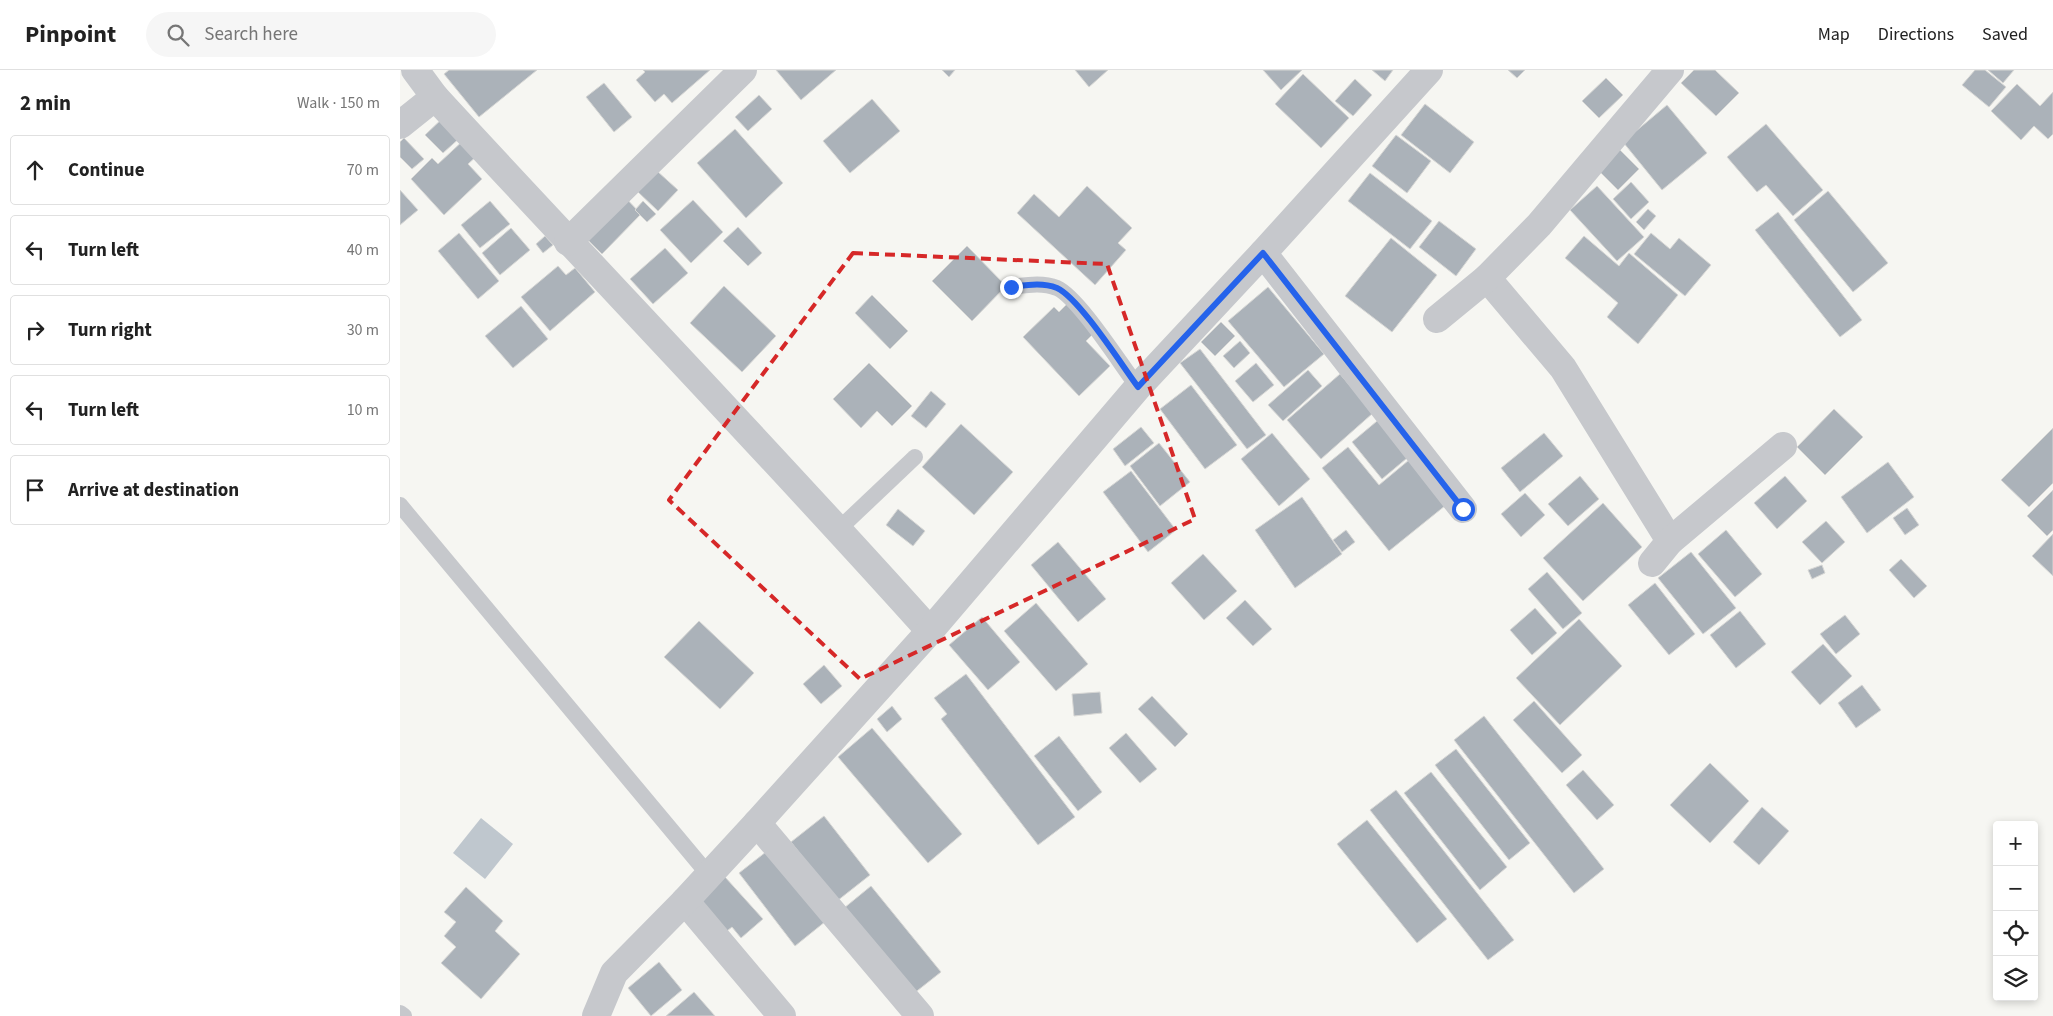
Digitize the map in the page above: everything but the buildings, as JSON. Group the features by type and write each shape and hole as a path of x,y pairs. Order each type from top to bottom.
{"street":[{"path":"415,70 434,97 839,529 930,631"},
{"path":"568,242 743,70"},
{"path":"598,1014 614,974 757,823 930,631 1138,387 1429,70"},
{"path":"1437,319 1487,278 1539,225 1670,70"},
{"path":"400,125 434,97"},
{"path":"1263,253 1463,509"},
{"path":"1487,278 1563,368 1670,541"},
{"path":"1652,563 1670,541 1783,446"},
{"path":"757,823 920,1016"},
{"path":"685,901 782,1016"}],"lane":[{"path":"1011,287 1041,284 1058,289 1079,306 1138,387"},
{"path":"839,529 915,457"},
{"path":"400,505 708,874"},
{"path":"400,1013 404,1016"}],"highlighted area":[{"path":"853,253 1107,264 1195,519 860,679 669,500"}],"shaded area":[{"path":"481,818 513,844 485,879 453,853"}],"route":[{"path":"1011,287 1041,284 1058,289 1079,306 1138,387 1263,253 1463,509"}]}
